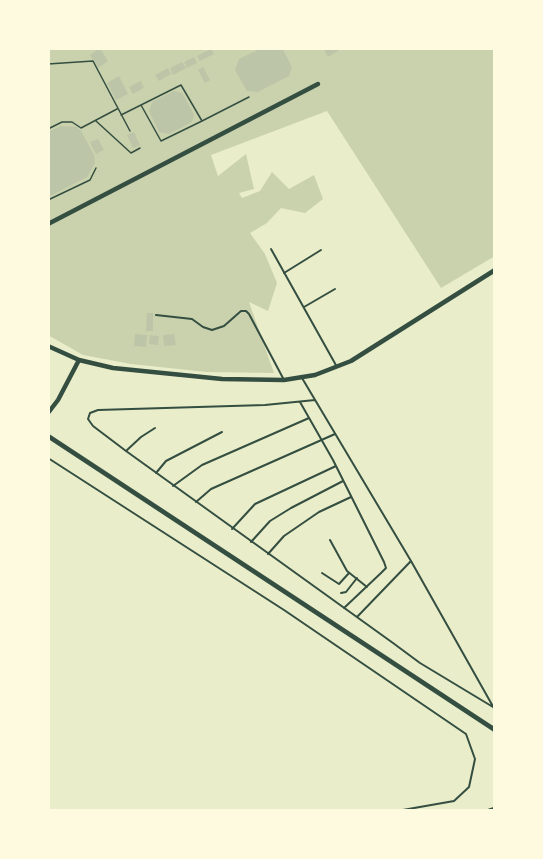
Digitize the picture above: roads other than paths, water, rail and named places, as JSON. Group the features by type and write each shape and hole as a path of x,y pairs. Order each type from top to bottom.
{"street":[{"path":"48,224 318,84"},
{"path":"48,346 79,360 113,368 255,381 284,380 315,375 351,361 495,270"},
{"path":"48,413 58,400 79,360"},
{"path":"48,436 495,730"},
{"path":"489,811 495,809"}],"lane":[{"path":"271,249 337,367"},
{"path":"284,273 321,250"},
{"path":"304,307 335,289"},
{"path":"156,315 192,319 212,330 224,326 241,311 246,311 284,380"},
{"path":"301,377 411,561 494,708"},
{"path":"315,400 265,405 98,410 90,413 88,419 93,426 173,486 420,663 494,708"},
{"path":"300,402 352,496 386,568 344,608"},
{"path":"173,486 202,465 309,418"},
{"path":"126,451 155,428"},
{"path":"156,473 166,461 222,432"},
{"path":"195,502 211,489 335,435"},
{"path":"48,458 284,610 466,734 475,759 469,787 454,801 397,811"},
{"path":"232,529 255,504 336,466"},
{"path":"251,542 270,521 344,481"},
{"path":"268,554 284,536 319,512 352,496"},
{"path":"330,540 349,572 367,587"},
{"path":"357,617 411,561"},
{"path":"322,573 339,584 349,572"},
{"path":"341,593 345,592 357,578"}]}
